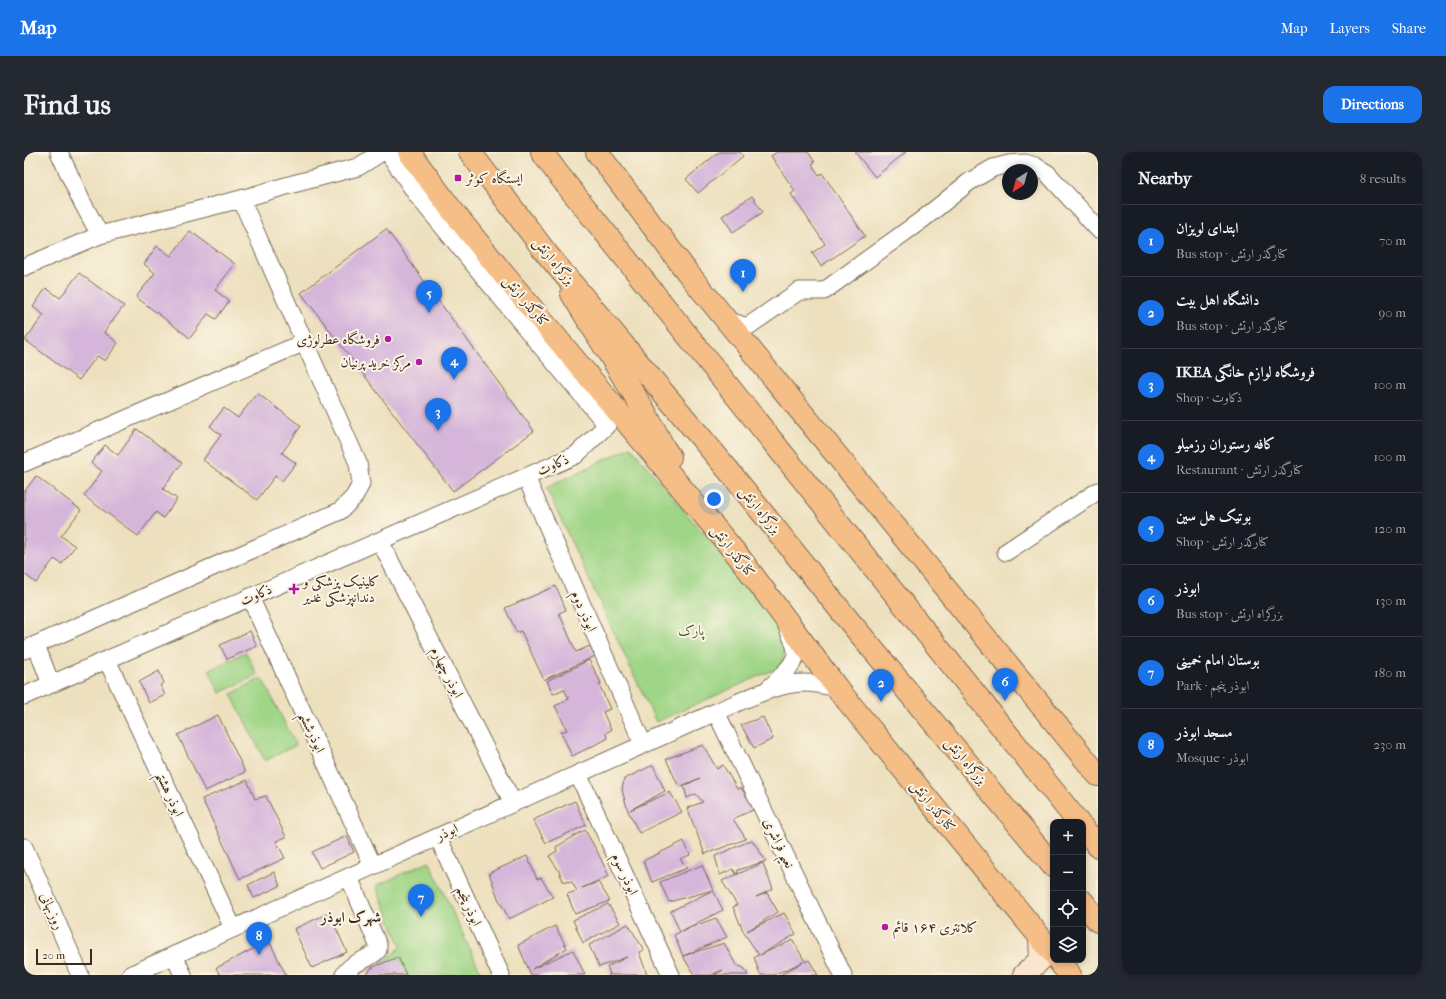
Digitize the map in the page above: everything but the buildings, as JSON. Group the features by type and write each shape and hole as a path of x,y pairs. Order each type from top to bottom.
{"main road":[{"name":"کنارگذر ارتش","path":"409,152 451,210 739,557 836,688 1047,945"},
{"name":"بزرگراه ارتش","path":"470,152 548,254 729,471 846,616 1050,862"},
{"path":"542,152 1076,819"},
{"path":"597,152 687,272 1098,775"},
{"path":"548,254 645,412 664,448 739,557"},
{"path":"1086,832 1098,846"},
{"path":"1086,906 1098,920"},
{"path":"1024,975 1042,958 1047,945"},
{"path":"1060,963 1070,975"},
{"path":"1034,975 1043,975"}],"street":[{"path":"59,152 81,200 100,236"},
{"path":"24,267 100,236 358,167 382,152"},
{"name":"ذکاوت","path":"24,696 576,455 607,425 417,195 388,152"},
{"path":"727,320 747,327 799,291 824,291 923,219 969,182 994,168 1009,164 1025,163 1035,166 1047,173 1098,229"},
{"path":"51,684 30,648 340,511 354,497 360,484 358,463 241,199"},
{"path":"24,463 305,342"},
{"name":"ابوذر دوم","path":"526,477 643,744"},
{"path":"1006,552 1098,491"},
{"name":"ابوذر چهارم","path":"380,540 513,803"},
{"name":"ابوذرششم","path":"250,598 373,866"},
{"path":"765,692 786,670 796,654 786,620"},
{"name":"ابوذر هشتم","path":"107,660 233,928"},
{"name":"ابوذر","path":"130,975 643,744 765,692 782,686 801,683 817,683 836,688"},
{"name":"نعیم فراشری","path":"716,712 843,975"},
{"name":"ابوذر سوم","path":"578,774 671,975"},
{"name":"ابوذر پنجم","path":"438,837 501,975"},
{"name":"روزبهانی","path":"24,847 80,975"},
{"path":"344,975 348,968 375,954 378,950 378,945 349,876"},
{"path":"174,955 183,975"}],"green space":[{"name":"پارک","path":"631,447 782,628 785,639 785,652 780,667 656,722 546,488"},
{"path":"246,652 257,675 220,693 209,670"},
{"path":"262,678 296,745 265,761 231,694"},
{"path":"429,861 482,975 367,975 401,947 376,886"}],"place":[{"name":"ایستگاه کوثر","path":"458,178"},
{"name":"ابتدای لویزان","path":"743,292"},
{"name":"بوتیک هل سین","path":"429,313"},
{"name":"فروشگاه عطرلوژی","path":"388,339"},
{"name":"مرکز خرید پرنیان","path":"419,362"},
{"name":"کافه رستوران رزمیلو","path":"454,380"},
{"name":"IKEA فروشگاه لوازم خانگی","path":"438,431"},
{"name":"کلینیک پزشکی و دندانپزشکی غدیر","path":"294,589"},
{"name":"ابوذر","path":"1005,701"},
{"name":"دانشگاه اهل بیت","path":"881,702"},
{"name":"بوستان امام خمینی","path":"421,917"},
{"name":"کلانتری ۱۶۴ قائم","path":"885,927"},
{"name":"مسجد ابوذر","path":"259,955"}],"district":[{"name":"شهرک ابوذر","path":"351,917"}]}
